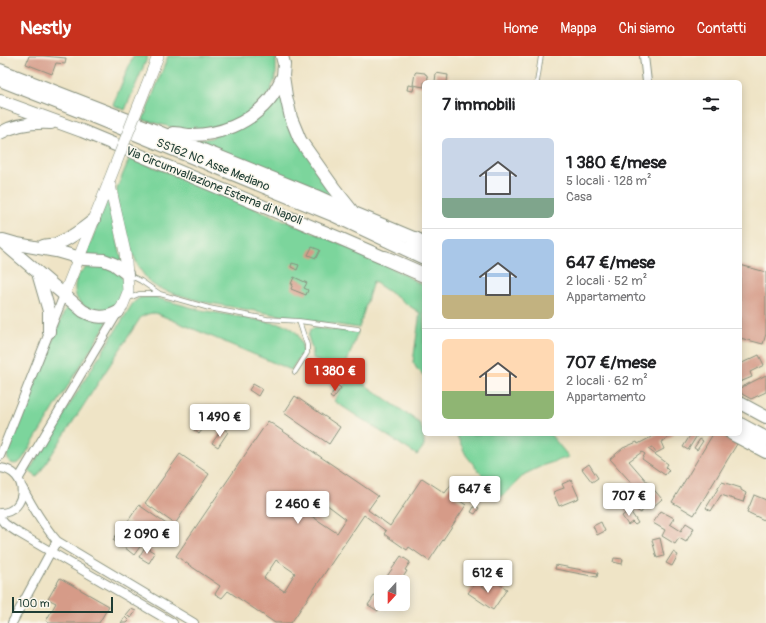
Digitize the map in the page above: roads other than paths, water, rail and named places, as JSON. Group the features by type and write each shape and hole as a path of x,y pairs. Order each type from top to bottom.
{"highway":[{"name":"SS162 NC Asse Mediano","path":"0,79 97,117 333,214 422,256"},
{"name":"SS162 NC Asse Mediano","path":"0,90 87,122 325,221 422,265"},
{"path":"385,258 422,274"},
{"path":"742,417 766,429"},
{"path":"742,426 766,439"}],"main road":[{"path":"64,295 158,56"},
{"path":"282,56 286,96 291,118 300,140 334,188 354,213"},
{"path":"0,70 154,130 316,196 421,242"},
{"path":"154,130 189,135 225,130 241,123 258,112 270,99 284,76"},
{"name":"Via Circumvallazione Esterna di Napoli","path":"0,101 82,131 332,235 385,258 422,280"},
{"path":"0,133 21,124 40,122 64,125"},
{"path":"0,239 83,311 90,315 99,316 110,316 118,312 122,307 128,292 127,274 124,252 109,181"},
{"path":"34,248 56,244 72,236 94,220"},
{"path":"0,239 34,248 56,251 88,260 104,260 114,264 127,274"},
{"path":"38,272 49,311 49,332"},
{"path":"742,404 766,417"},
{"path":"736,436 766,452"}],"street":[{"path":"644,56 647,80"},
{"path":"0,456 64,295"},
{"path":"19,478 118,312"},
{"path":"0,468 14,473 19,478 30,502 58,541 194,623"},
{"path":"0,513 9,511 16,507 20,501 22,487"},
{"path":"0,518 5,524 17,532 173,623"},
{"path":"12,623 51,551 58,541"}],"lane":[{"path":"537,80 541,56"},
{"path":"127,274 160,294"},
{"path":"125,300 139,294 160,294 209,308 267,319 299,321 358,329"},
{"path":"295,372 307,353 307,345 299,321"}]}
